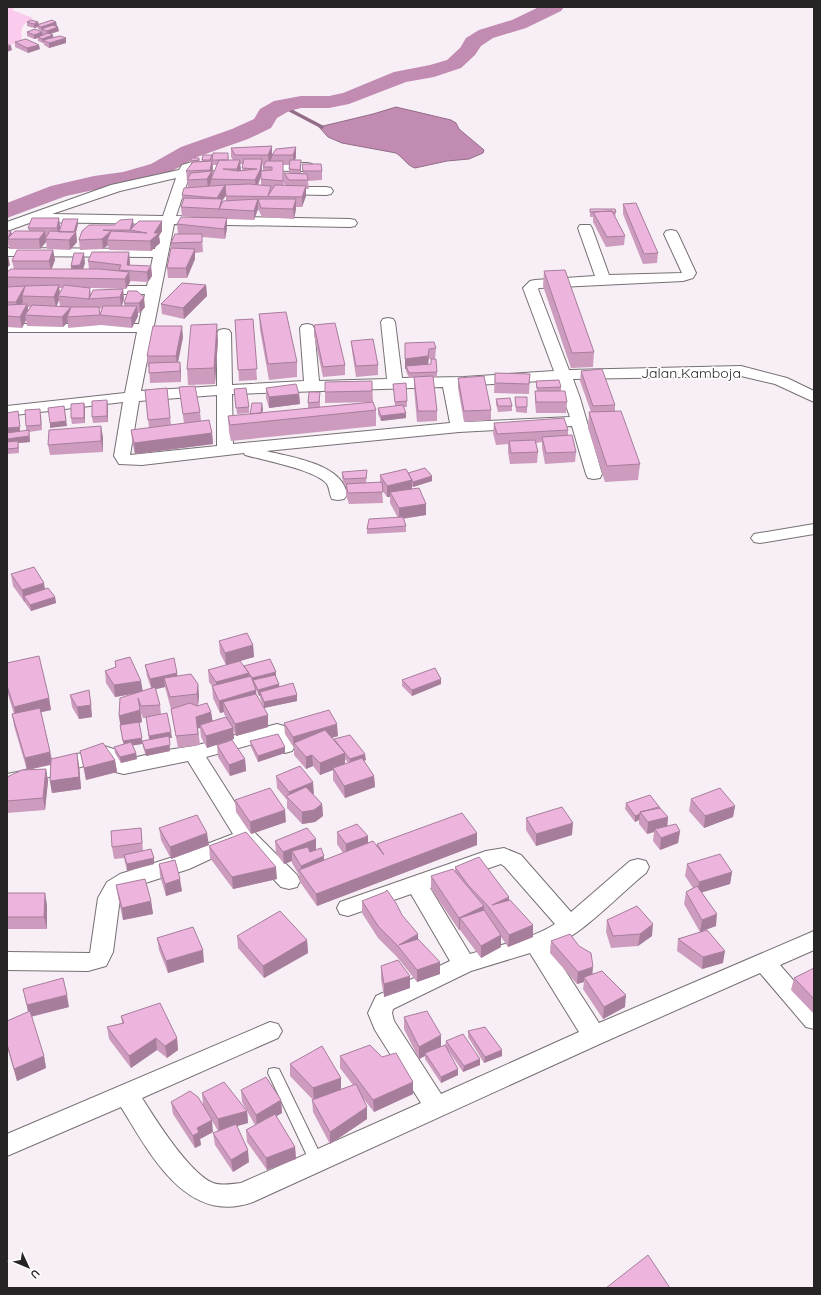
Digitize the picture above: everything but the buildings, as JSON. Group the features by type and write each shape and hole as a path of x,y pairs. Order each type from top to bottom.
{"street":[{"path":"307,167 192,166 186,168 168,220 153,290 122,456 125,460 142,460 233,449 459,427 579,421"},
{"path":"7,227 81,200 132,184 161,176 184,173"},
{"path":"179,190 193,190"},
{"path":"266,190 326,191"},
{"path":"30,218 350,223"},
{"path":"585,228 602,277 599,280"},
{"path":"594,474 579,421 530,288 535,284 683,277 689,273 671,234"},
{"path":"7,252 161,253"},
{"path":"7,290 153,290"},
{"path":"388,322 395,382"},
{"path":"7,328 146,328"},
{"path":"307,328 312,385"},
{"path":"224,333 226,390 233,449"},
{"name":"Jalan Kamboja","path":"7,411 132,396 312,385 450,382 563,375 741,371 781,381 814,397"},
{"path":"450,382 459,427"},
{"path":"233,449 317,471 332,479 338,489 338,495"},
{"path":"760,538 814,529"},
{"path":"7,781 23,778 104,753 110,754 118,766 124,767 167,757 194,753 277,731 285,746"},
{"path":"194,753 245,836 289,881"},
{"path":"7,961 88,962 98,960 102,952 109,898 114,888 128,880 181,863 245,836"},
{"path":"348,908 494,857 504,856 513,860 571,926"},
{"path":"437,1108 383,1023 380,1013 384,1003 464,964 550,938 571,926 619,882 638,868"},
{"path":"416,884 464,964"},
{"path":"126,1094 149,1130 192,1183 207,1193 230,1196 244,1194 594,1036 814,940"},
{"path":"536,943 594,1036"},
{"path":"764,962 814,1020"},
{"path":"7,1145 270,1031"}],"lane":[{"path":"274,1073 317,1162"}],"shaded area":[{"path":"7,7 15,7 12,10 33,18 22,28 22,42 7,46"},
{"path":"396,107 451,120 456,123 459,129 484,150 483,153 469,159 447,161 415,168 409,165 396,153 342,143 328,137 319,127"}],"waterway":[{"path":"7,211 59,191 94,183 125,179 159,169 189,152 240,134 263,123 268,114 282,106 301,102 329,102 349,98 401,76 434,71 454,64 468,51 473,42 486,34 519,24 554,7"},
{"path":"282,106 322,127"}]}
